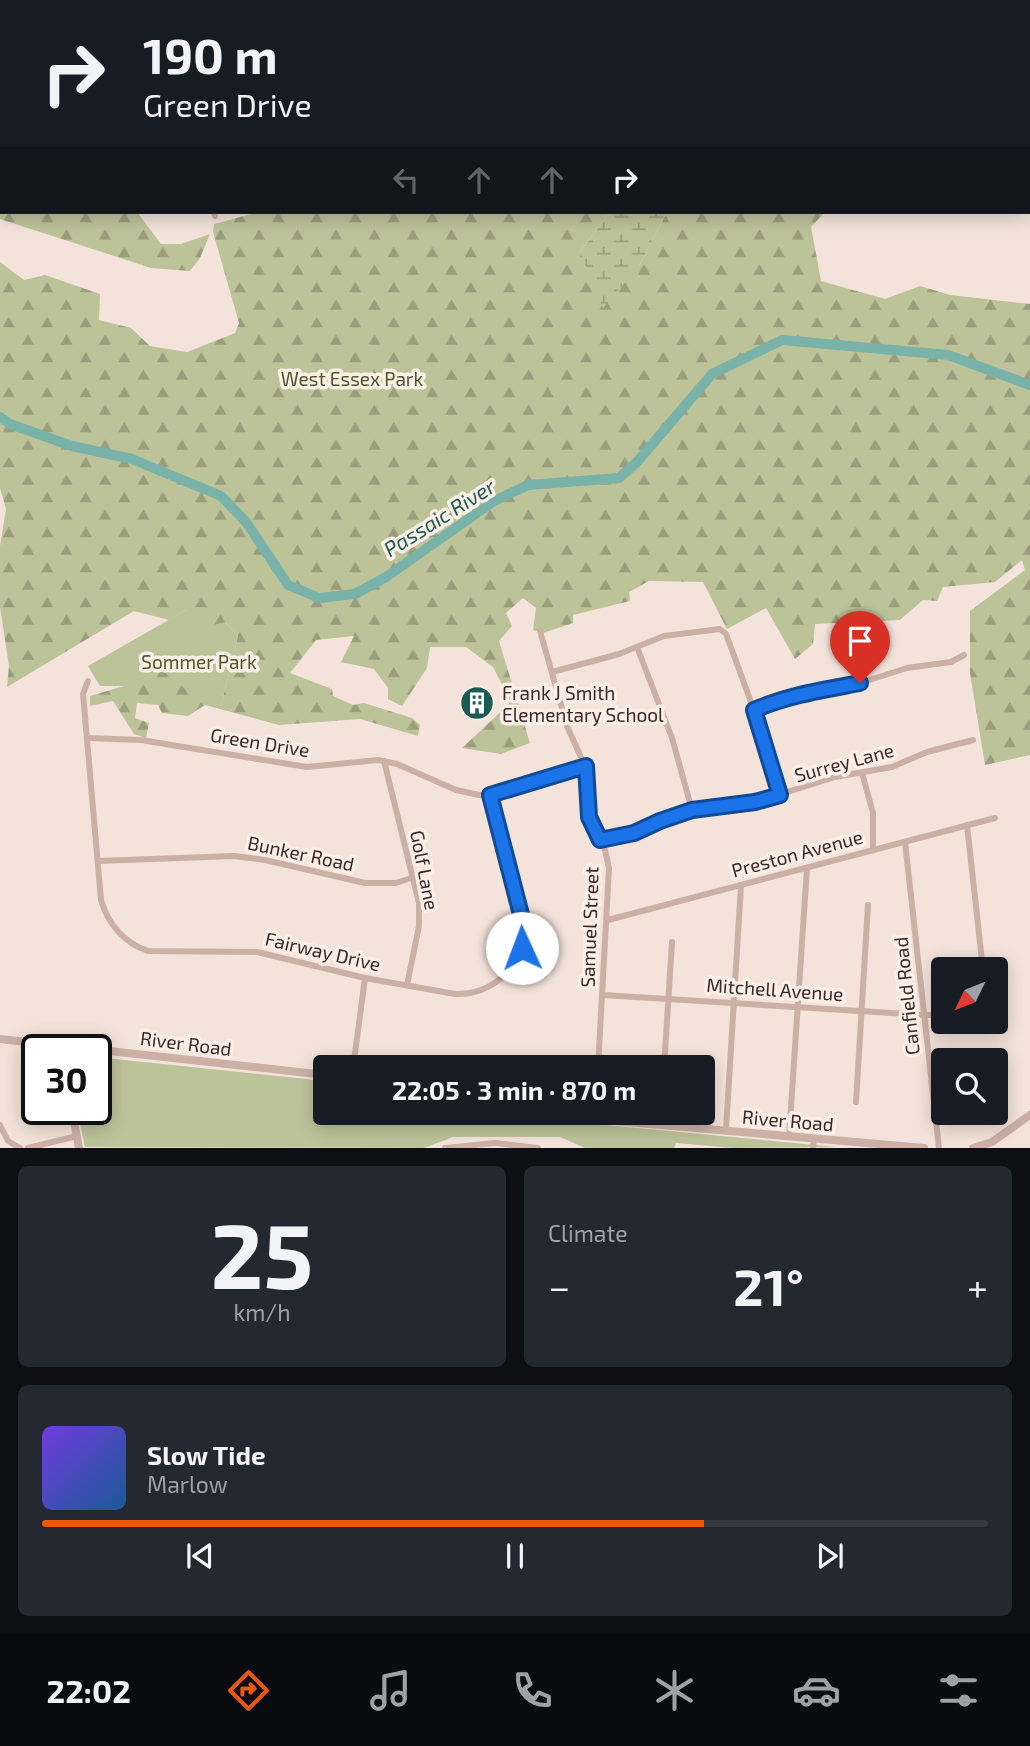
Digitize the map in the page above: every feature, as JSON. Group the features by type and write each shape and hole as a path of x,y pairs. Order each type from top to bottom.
{"street":[{"name":"Samuel Street","path":"540,631 568,726 586,766 589,817 609,868 599,1055"},
{"path":"552,672 600,660 679,633 723,631 754,710 780,795"},
{"path":"637,646 672,738 692,810"},
{"path":"754,710 784,698 860,683 907,668 951,662 964,655"},
{"name":"Fairway Drive","path":"88,681 83,694 101,900 108,918 126,940 141,948 158,952 257,952 365,978 455,994 477,992 501,979 519,955 524,941 524,926 490,795"},
{"name":"Green Drive","path":"87,738 153,741 307,767 363,760 384,761 416,771 456,790 490,795 586,766"},
{"name":"Surrey Lane","path":"600,840 634,833 692,810 747,803 780,795 835,777 891,767 928,752 973,740"},
{"name":"Golf Lane","path":"384,761 419,903 419,926 407,985"},
{"path":"862,773 873,813 873,850"},
{"name":"Preston Avenue","path":"608,920 995,818"},
{"path":"967,825 982,957"},
{"name":"Canfield Road","path":"905,842 939,1147"},
{"name":"Bunker Road","path":"98,861 234,856 265,859 365,883 396,883 414,877"},
{"path":"789,1137 807,868"},
{"path":"726,1130 741,885"},
{"path":"856,1102 868,905"},
{"path":"665,1055 672,942"},
{"path":"355,1055 365,978"},
{"name":"Mitchell Avenue","path":"603,995 931,1015"},
{"name":"River Road","path":"0,1039 21,1042"},
{"name":"River Road","path":"112,1053 313,1074"},
{"path":"973,1147 981,1147 1010,1131 1030,1115"},
{"path":"0,1125 8,1141 20,1147"},
{"path":"75,1125 79,1147"},
{"name":"River Road","path":"660,1125 789,1137 818,1144 924,1147"},
{"path":"28,1147 77,1136"},
{"path":"445,1147 495,1143 538,1147"}],"green space":[{"path":"0,214 138,214 161,244 181,244 210,234 200,258 190,271 151,268 0,219"},
{"name":"West Essex Park","path":"252,214 608,214 580,252 639,266 666,214 823,214 811,227 821,281 885,299 920,286 950,295 1030,304 1030,755 985,765 970,673 970,611 1025,570 1022,560 995,582 943,587 937,601 923,600 900,620 815,624 813,644 795,659 766,608 727,629 703,582 649,581 629,592 630,601 573,615 573,623 543,633 533,630 536,608 523,598 506,613 512,626 499,641 530,743 501,754 462,748 511,702 493,667 466,647 430,647 427,668 402,706 388,699 388,688 374,669 341,662 354,636 316,640 290,673 332,689 333,696 353,705 364,703 412,718 420,725 418,736 360,719 279,725 205,705 188,716 162,713 158,705 137,703 135,718 149,723 146,738 134,734 113,701 90,706 90,696 124,686 163,663 175,680 188,690 221,706 238,636 225,622 198,629 186,610 169,620 134,611 7,687 9,666 0,607 0,546 6,509 0,488 0,262 24,280 45,275 100,294 99,320 131,328 150,346 187,352 235,333 239,323 213,232 214,224"},
{"path":"608,214 666,214 639,266 603,308 580,252"},
{"name":"Sommer Park","path":"186,610 225,622 238,636 221,706 180,691 161,664 125,686 100,686 88,666"},
{"path":"112,1059 313,1080 313,1125 605,1125 837,1147 732,1148 676,1143 674,1148 585,1148 560,1137 453,1137 424,1148 85,1147 80,1125 112,1125"}],"waterway":[{"name":"Passaic River","path":"0,417 10,424 72,446 132,459 221,496 246,522 288,585 319,598 355,594 386,577 494,501 528,485 619,478 637,462 712,374 782,340 948,355 1030,385"}],"place":[{"name":"Frank J Smith Elementary School","path":"477,703"}],"route":[{"path":"522,948 524,926 490,795 586,766 589,817 600,840 634,833 692,810 755,802 780,795 754,710 774,701 820,689 860,683"}]}
